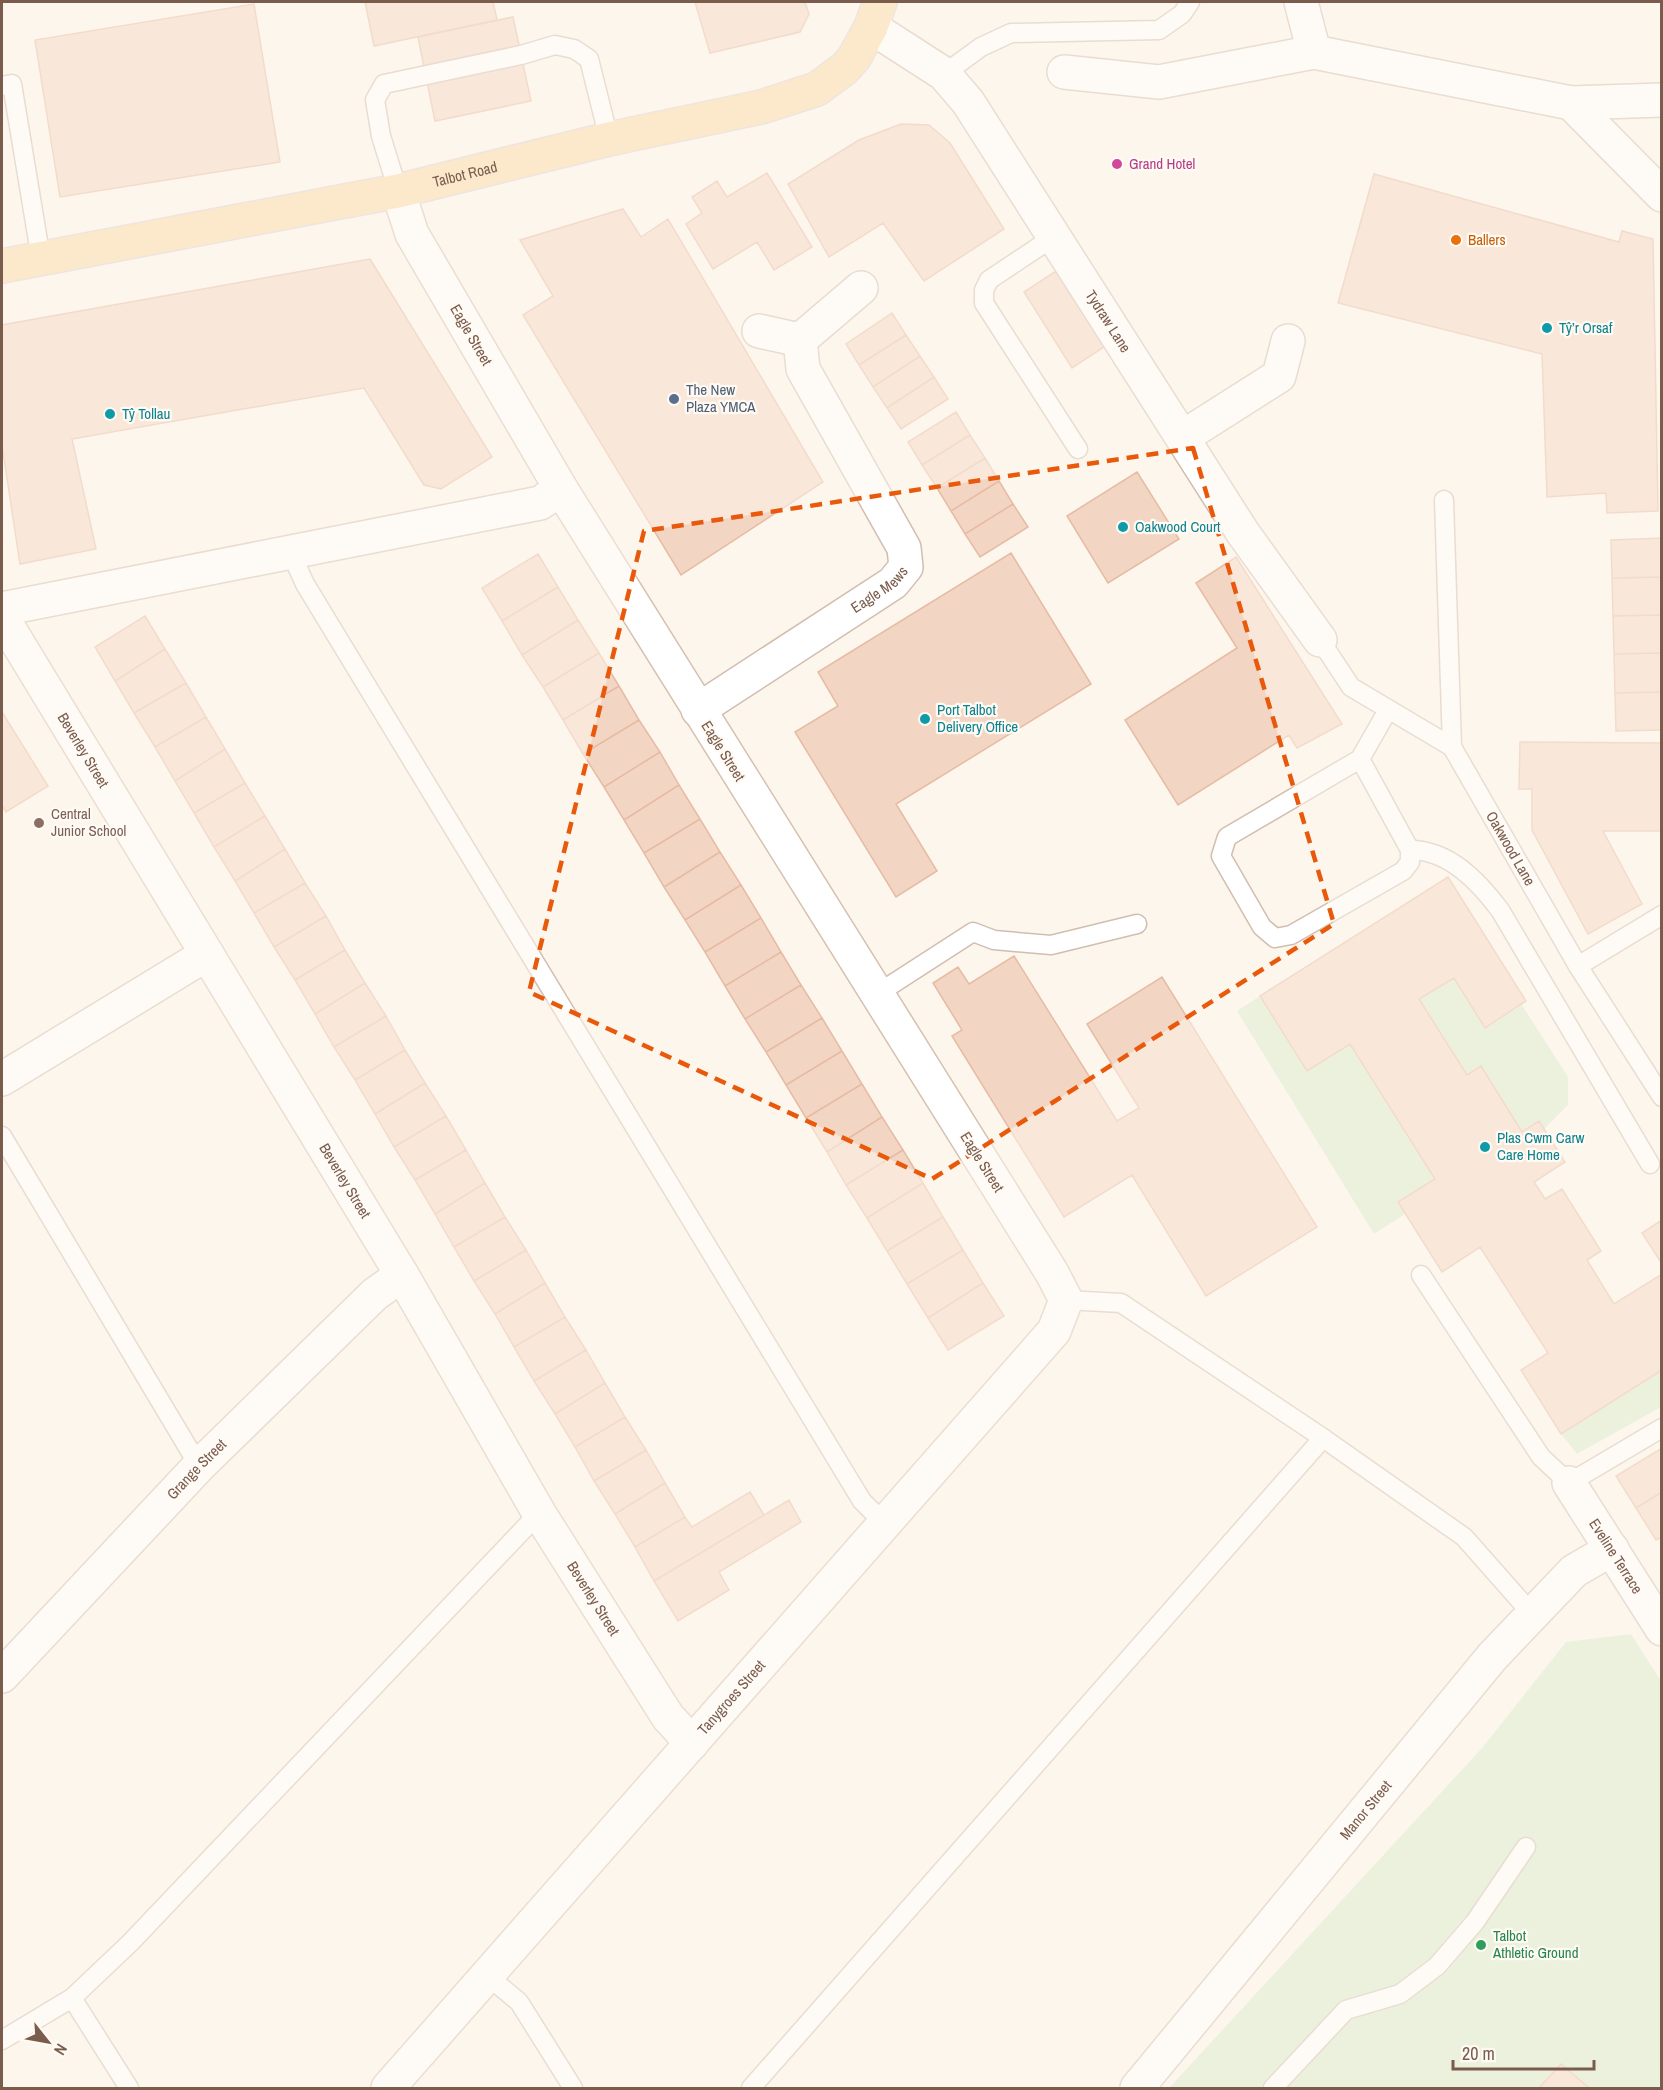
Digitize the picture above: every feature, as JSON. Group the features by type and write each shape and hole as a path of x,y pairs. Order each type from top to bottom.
{"main road":[{"name":"Talbot Road","path":"2,266 398,191 609,139 761,107 817,89 830,81 854,58 876,14"}],"street":[{"path":"1301,2 1314,52"},
{"name":"Tydraw Lane","path":"876,14 944,74 968,102 1243,533 1320,640"},
{"path":"1064,72 1160,82 1314,52 1571,103 1662,100"},
{"path":"1571,103 1662,195"},
{"name":"Eagle Street","path":"398,191 412,234 561,489 878,994 1066,1300"},
{"path":"759,331 800,340 861,288"},
{"name":"Eagle Mews","path":"698,710 893,583 906,567 904,548 803,369 800,340"},
{"path":"1183,437 1279,376 1288,341"},
{"path":"2,609 540,503 561,489"},
{"name":"Beverley Street","path":"2,617 402,1275 539,1513 668,1717 692,1743"},
{"path":"2,1079 207,954"},
{"name":"Grange Street","path":"2,1676 199,1466 375,1294 402,1275"},
{"name":"Tanygroes Street","path":"388,2088 489,1977 1054,1331 1066,1300"},
{"name":"Eveline Terrace","path":"1569,1483 1662,1629"},
{"name":"Manor Street","path":"1137,2088 1492,1657 1574,1571 1612,1549"}],"lane":[{"path":"944,74 981,47 1011,33 1159,30 1182,14 1190,2"},
{"path":"398,191 381,136 375,100 384,84 521,55 555,45 574,49 589,59 609,139"},
{"path":"2,86 12,84 41,259"},
{"path":"1054,236 989,279 984,290 984,303 1078,449"},
{"path":"1444,500 1452,747"},
{"path":"290,551 306,584 855,1491 885,1524"},
{"path":"1320,640 1351,687 1452,747"},
{"path":"1360,759 1410,850 1410,862 1403,871 1291,935 1275,938 1262,927 1221,856 1227,837 1360,759 1388,710"},
{"name":"Oakwood Lane","path":"1452,747 1578,966 1662,1097"},
{"path":"1410,850 1425,850 1449,860 1480,883 1500,910 1650,1164"},
{"path":"1578,966 1662,915"},
{"path":"878,994 973,932 994,940 1051,945 1137,924"},
{"path":"2,1136 199,1466"},
{"path":"1421,1275 1541,1457 1569,1483 1662,1428"},
{"path":"1066,1300 1121,1303 1323,1438 1464,1537 1533,1615"},
{"path":"751,2088 1323,1438"},
{"path":"2,2040 72,1998 130,1943 539,1513"},
{"path":"1273,2088 1346,2010 1400,1994 1437,1966 1475,1922 1526,1847"},
{"path":"489,1977 519,2001 573,2088"},
{"path":"72,1998 129,2088"}],"highlighted area":[{"path":"1193,448 1334,924 932,1179 529,992 644,531"}],"green space":[{"path":"1454,978 1485,1028 1522,1005 1568,1077 1568,1105 1544,1129 1539,1121 1522,1132 1481,1066 1467,1075 1419,999"},
{"path":"1260,996 1350,1044 1435,1179 1398,1202 1405,1214 1374,1234 1237,1011"},
{"path":"1661,1370 1661,1407 1577,1454 1561,1434"},
{"name":"Talbot Athletic Ground","path":"1631,1634 1661,1681 1661,2088 1169,2088 1482,1748 1566,1642"}],"building":[{"path":"365,2 493,2 497,20 374,46"},
{"path":"695,2 805,2 809,14 800,32 710,53"},
{"path":"254,4 280,162 60,197 35,40"},
{"path":"513,17 531,101 435,121 418,37"},
{"path":"901,124 929,125 950,143 1004,229 924,281 883,223 829,257 788,184 859,140"},
{"path":"767,173 812,247 774,270 757,242 713,269 686,224 702,213 692,197 717,181 727,197"},
{"name":"Tŷ’r Orsaf","path":"1374,174 1619,242 1622,231 1653,239 1658,511 1607,513 1606,493 1547,497 1542,354 1338,303"},
{"name":"The New Plaza YMCA","path":"623,209 641,237 668,219 823,482 681,575 523,315 553,296 520,240"},
{"name":"Tŷ Tollau","path":"370,259 492,457 441,489 424,485 364,388 72,439 96,549 20,564 2,445 2,325"},
{"path":"1056,271 1104,347 1072,368 1024,292"},
{"path":"892,313 906,335 859,365 846,344"},
{"path":"906,335 920,356 873,387 859,365"},
{"path":"920,356 934,377 887,408 873,387"},
{"path":"934,377 948,399 901,429 887,408"},
{"path":"956,412 970,435 922,465 908,442"},
{"path":"970,435 985,458 937,488 922,465"},
{"path":"985,458 999,481 951,511 937,488"},
{"name":"Oakwood Court","path":"1137,472 1179,539 1108,583 1067,516"},
{"path":"999,481 1013,504 965,534 951,511"},
{"path":"1013,504 1028,527 980,557 965,534"},
{"path":"1662,538 1662,577 1612,578 1611,540"},
{"name":"Port Talbot Delivery Office","path":"1011,553 1091,684 896,804 937,871 896,897 795,732 838,706 818,672"},
{"path":"538,554 558,587 502,621 482,588"},
{"path":"1236,557 1342,724 1297,748 1289,735 1178,805 1125,720 1237,648 1196,583"},
{"path":"1662,577 1662,615 1613,616 1612,578"},
{"path":"558,587 578,620 522,655 502,621"},
{"path":"1662,615 1662,653 1614,654 1613,616"},
{"path":"145,616 165,649 115,681 95,647"},
{"path":"578,620 599,653 543,687 522,655"},
{"path":"165,649 186,683 134,713 115,681"},
{"path":"599,653 619,686 563,720 543,687"},
{"path":"1662,653 1662,692 1615,693 1614,654"},
{"path":"186,683 206,717 155,747 134,713"},
{"path":"619,686 639,720 583,754 563,720"},
{"path":"1662,692 1662,730 1616,731 1615,693"},
{"path":"2,712 48,786 6,812 2,805"},
{"path":"206,717 225,749 175,781 155,747"},
{"path":"639,720 660,752 604,787 583,754"},
{"path":"1520,742 1662,743 1662,831 1603,831 1642,904 1588,934 1532,830 1532,789 1519,789"},
{"path":"225,749 245,783 194,813 175,781"},
{"path":"660,752 679,785 624,820 604,787"},
{"path":"245,783 265,816 214,847 194,813"},
{"path":"679,785 700,819 644,853 624,820"},
{"path":"265,816 285,849 235,881 214,847"},
{"path":"700,819 720,852 664,887 644,853"},
{"path":"285,849 305,883 254,913 235,881"},
{"path":"720,852 741,885 685,920 664,887"},
{"name":"Plas Cwm Carw Care Home","path":"1448,877 1526,1001 1485,1028 1454,978 1419,999 1467,1075 1481,1066 1522,1132 1539,1121 1565,1162 1534,1182 1545,1199 1562,1189 1601,1251 1587,1260 1614,1304 1662,1274 1662,1370 1561,1434 1521,1370 1548,1353 1480,1247 1442,1272 1398,1202 1435,1179 1350,1044 1307,1071 1260,996"},
{"path":"305,883 326,916 274,947 254,913"},
{"path":"741,885 761,918 705,952 685,920"},
{"path":"326,916 345,950 295,980 274,947"},
{"path":"761,918 781,952 725,986 705,952"},
{"path":"345,950 365,983 315,1014 295,980"},
{"path":"781,952 801,985 745,1019 725,986"},
{"path":"1014,956 1117,1121 1139,1108 1087,1024 1162,977 1317,1227 1206,1296 1132,1175 1064,1217 952,1036 962,1030 933,983 958,967 969,984"},
{"path":"365,983 386,1016 334,1047 315,1014"},
{"path":"801,985 822,1018 766,1052 745,1019"},
{"path":"386,1016 405,1050 355,1080 334,1047"},
{"path":"822,1018 842,1051 786,1085 766,1052"},
{"path":"405,1050 425,1083 375,1114 355,1080"},
{"path":"842,1051 862,1084 806,1118 786,1085"},
{"path":"425,1083 446,1116 394,1147 375,1114"},
{"path":"862,1084 882,1117 827,1152 806,1118"},
{"path":"446,1116 466,1150 415,1180 394,1147"},
{"path":"882,1117 903,1150 846,1185 827,1152"},
{"path":"466,1150 485,1183 435,1214 415,1180"},
{"path":"903,1150 923,1183 867,1218 846,1185"},
{"path":"485,1183 505,1217 454,1247 435,1214"},
{"path":"923,1183 943,1217 887,1251 867,1218"},
{"path":"505,1217 526,1250 474,1281 454,1247"},
{"path":"943,1217 963,1250 907,1284 887,1251"},
{"path":"1662,1220 1662,1264 1642,1233"},
{"path":"526,1250 545,1283 495,1314 474,1281"},
{"path":"963,1250 983,1283 928,1318 907,1284"},
{"path":"545,1283 565,1317 514,1347 495,1314"},
{"path":"983,1283 1004,1316 948,1350 928,1318"},
{"path":"565,1317 586,1350 534,1381 514,1347"},
{"path":"586,1350 605,1383 555,1414 534,1381"},
{"path":"605,1383 625,1417 575,1447 555,1414"},
{"path":"625,1417 646,1450 594,1481 575,1447"},
{"path":"1662,1448 1662,1492 1636,1508 1616,1476"},
{"path":"646,1450 665,1483 615,1514 594,1481"},
{"path":"665,1483 685,1517 635,1547 615,1514"},
{"path":"750,1492 764,1515 654,1581 635,1547 685,1517 692,1527"},
{"path":"1662,1492 1662,1537 1656,1540 1636,1508"},
{"path":"789,1500 801,1522 719,1572 729,1590 678,1621 654,1581"},
{"path":"1561,2064 1589,2088 1539,2088"}],"place":[{"name":"Grand Hotel","path":"1117,164"},
{"name":"Ballers","path":"1456,240"},
{"name":"Tŷ’r Orsaf","path":"1547,328"},
{"name":"The New Plaza YMCA","path":"674,399"},
{"name":"Tŷ Tollau","path":"110,414"},
{"name":"Oakwood Court","path":"1123,527"},
{"name":"Port Talbot Delivery Office","path":"925,719"},
{"name":"Central Junior School","path":"39,823"},
{"name":"Plas Cwm Carw Care Home","path":"1485,1147"},
{"name":"Talbot Athletic Ground","path":"1481,1945"}]}
